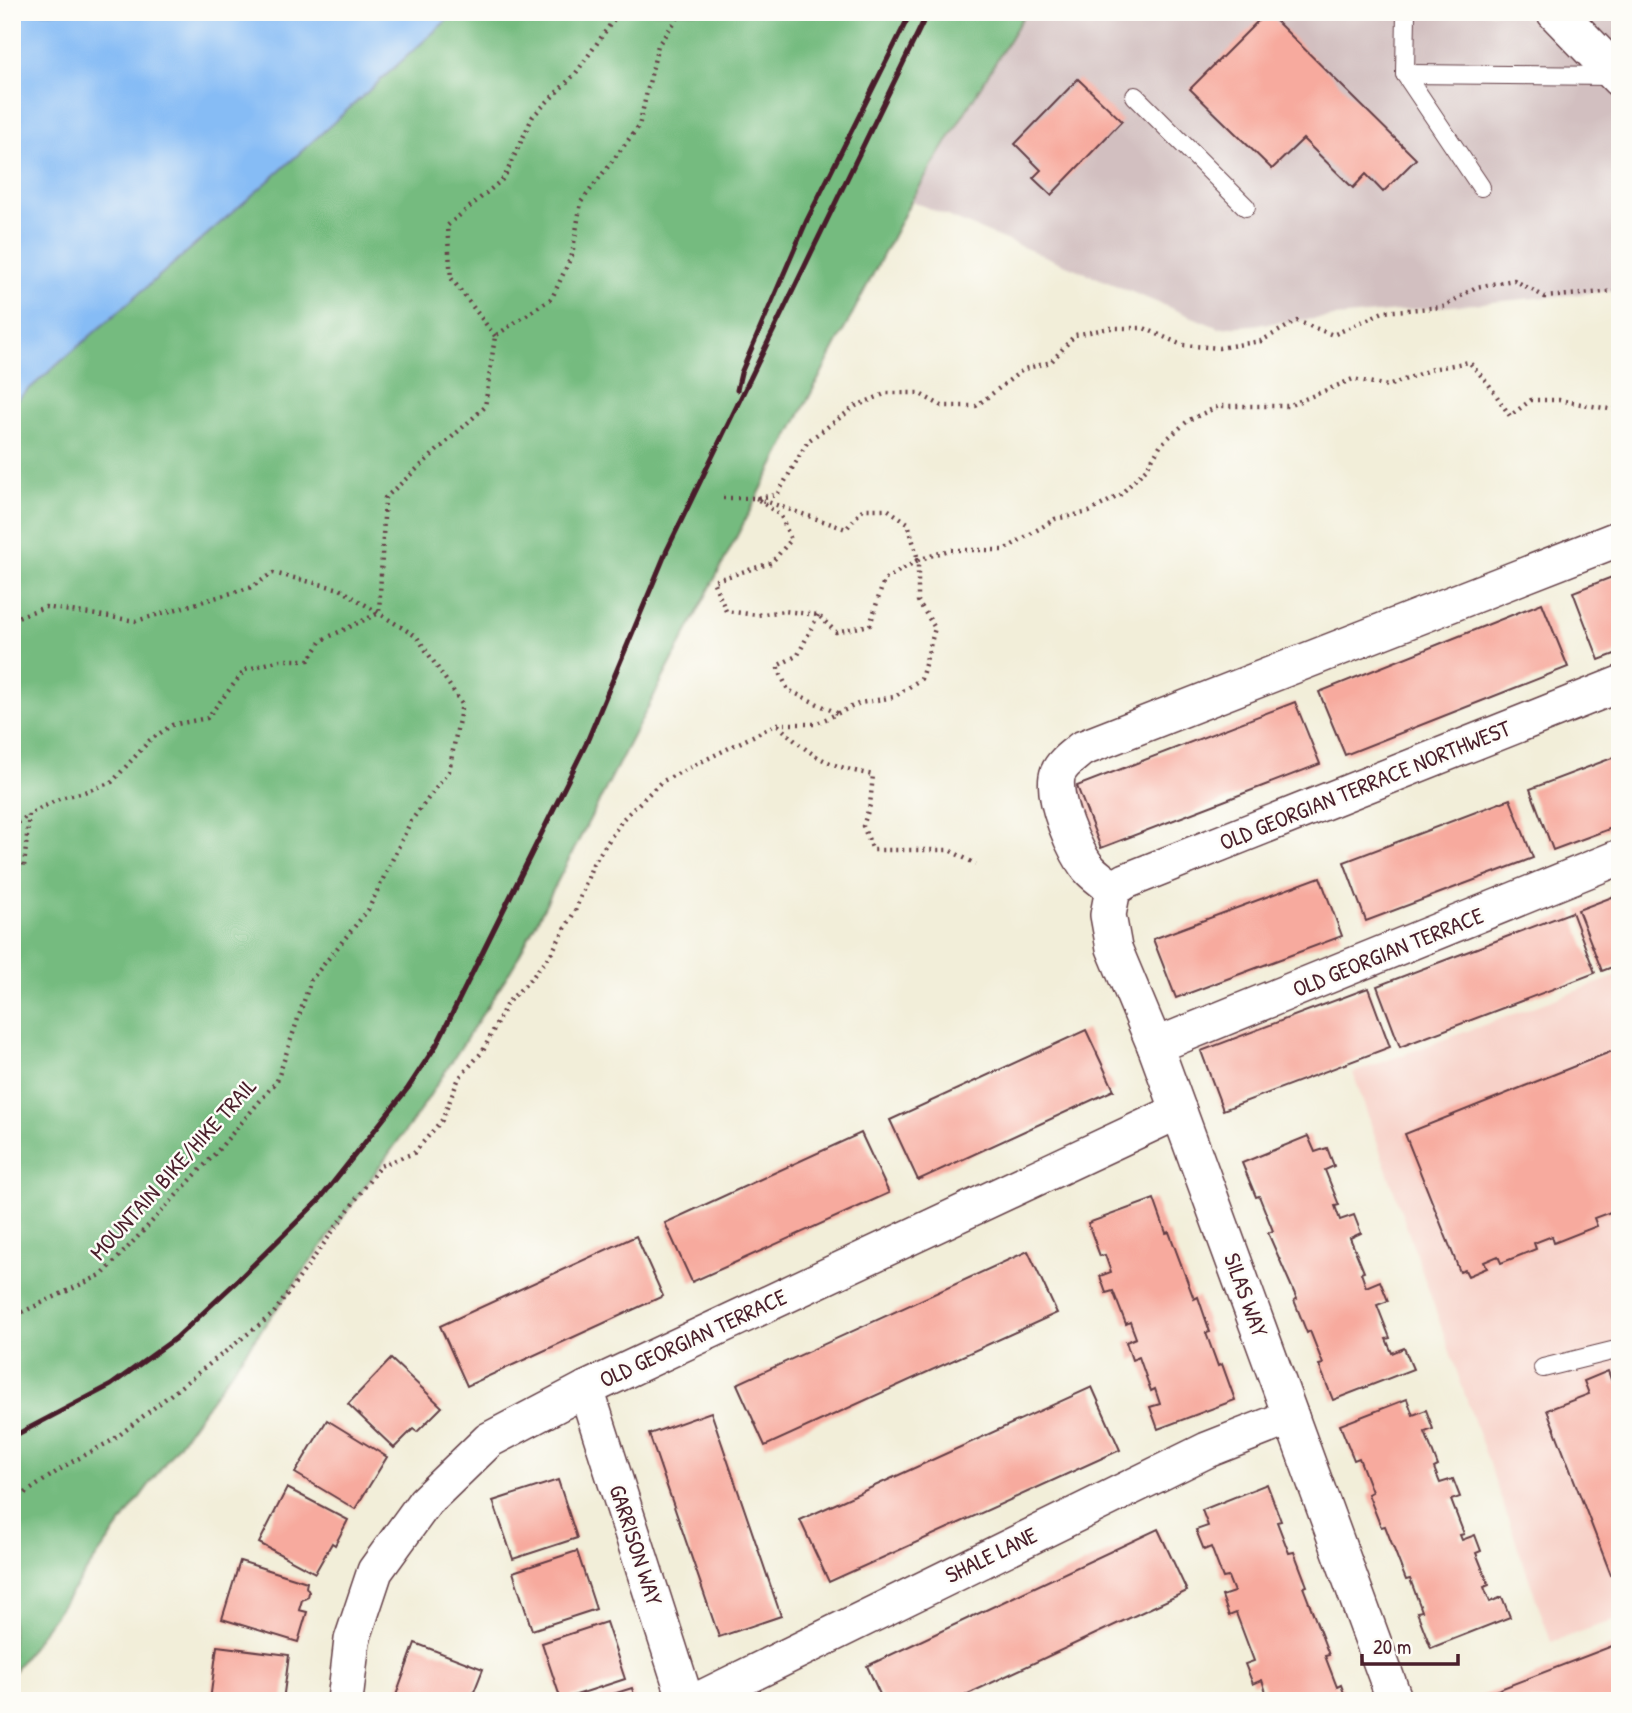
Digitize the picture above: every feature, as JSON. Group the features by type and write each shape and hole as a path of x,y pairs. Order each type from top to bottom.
{"main road":[{"path":"1556,12 1619,77"}],"street":[{"path":"1113,889 1090,870 1074,846 1063,816 1057,777 1061,767 1081,749 1620,538"},
{"name":"OLD GEORGIAN TERRACE NORTHWEST","path":"1113,889 1126,881 1620,684"},
{"name":"OLD GEORGIAN TERRACE","path":"1156,1046 1620,857"},
{"name":"SILAS WAY","path":"1113,889 1108,915 1114,948 1156,1046 1395,1701"},
{"name":"OLD GEORGIAN TERRACE","path":"345,1701 352,1640 374,1571 425,1502 489,1440 586,1389 1179,1111"},
{"name":"GARRISON WAY","path":"586,1389 686,1701"},
{"name":"SHALE LANE","path":"696,1701 1207,1450 1291,1417"}],"lane":[{"path":"1406,12 1405,74 1481,187"},
{"path":"1405,74 1619,77"},
{"path":"1135,96 1246,206"},
{"path":"1543,1368 1620,1349"}],"path":[{"path":"12,827 29,814 61,798 112,782 150,740 172,725 207,718 245,670 280,660 309,660 322,640 379,613 385,498 485,407 495,336 451,278 447,226 504,178 533,116 576,73 619,12"},
{"path":"495,336 552,298 572,255 581,202 639,126 658,45 682,12"},
{"path":"723,498 777,495 808,441 856,406 887,393 918,393 942,406 976,406 1024,369 1051,362 1076,335 1110,328 1144,328 1182,345 1219,348 1261,341 1297,321 1332,335 1384,312 1443,307 1476,287 1514,281 1545,297 1615,291 1620,294"},
{"path":"756,498 781,516 791,540 771,563 713,581 726,611 757,615 785,611 818,615 836,632 870,625 884,580 918,560 949,550 1003,550 1055,519 1089,512 1120,495 1147,468 1161,444 1189,420 1219,406 1288,406 1353,379 1388,386 1432,369 1469,362 1490,386 1510,416 1531,400 1559,400 1620,411"},
{"path":"12,1497 24,1494 68,1464 113,1440 273,1314 380,1166 414,1153 442,1120 459,1079 483,1051 507,1003 531,979 552,952 575,911 593,864 623,819 661,782 777,724 815,724 860,703 894,696 921,680 935,628 918,601 918,560 908,523 887,509 863,509 846,530 756,498"},
{"name":"MOUNTAIN BIKE/HIKE TRAIL","path":"12,619 45,607 136,621 253,587 273,573 340,589 417,637 462,704 449,771 411,821 368,910 311,980 277,1081 213,1156 103,1274 12,1317"},
{"path":"818,615 798,655 777,666 788,690 837,713"},
{"path":"777,724 802,747 839,768 873,775 870,805 863,826 873,850 949,850 976,864"},
{"path":"12,871 24,867 29,814"}],"shaded area":[{"path":"1026,12 1620,12 1620,290 1219,328 911,201"},
{"path":"1620,975 1620,1618 1551,1642 1353,1073"}],"green space":[{"path":"398,12 1026,12 911,201 514,965 419,1112 12,1674 12,384"}],"water":[{"path":"12,12 456,12 272,178 12,404"}],"building":[{"path":"1267,12 1416,159 1383,192 1366,174 1353,188 1303,139 1272,169 1190,89"},
{"path":"1078,79 1122,121 1051,195 1033,178 1041,170 1015,144"},
{"path":"1620,574 1620,652 1599,660 1573,592"},
{"path":"1542,603 1568,667 1345,755 1319,692"},
{"path":"1295,702 1320,764 1101,848 1077,786"},
{"path":"1620,755 1620,825 1553,850 1530,789"},
{"path":"1510,799 1533,858 1366,921 1344,862"},
{"path":"1320,877 1342,936 1176,998 1153,939"},
{"path":"1620,894 1620,964 1602,971 1578,910"},
{"path":"1572,912 1595,973 1400,1047 1377,986"},
{"path":"1368,988 1390,1047 1223,1110 1201,1051"},
{"path":"1086,1030 1114,1090 918,1180 890,1120"},
{"path":"1620,1048 1620,1217 1616,1219 1613,1211 1594,1218 1597,1226 1554,1243 1552,1236 1534,1243 1536,1249 1501,1263 1498,1256 1484,1262 1487,1268 1468,1276 1465,1270 1460,1272 1405,1134"},
{"path":"861,1133 889,1193 692,1282 665,1223"},
{"path":"1308,1136 1315,1152 1327,1148 1334,1166 1325,1170 1339,1205 1335,1206 1340,1220 1354,1215 1361,1233 1350,1238 1364,1272 1361,1273 1366,1287 1380,1281 1388,1301 1377,1305 1390,1338 1386,1339 1392,1353 1404,1348 1413,1369 1333,1400 1319,1365 1323,1364 1310,1331 1307,1333 1294,1300 1297,1299 1268,1233 1273,1231 1242,1163"},
{"path":"1154,1199 1194,1299 1198,1297 1210,1332 1206,1333 1218,1366 1222,1364 1235,1400 1158,1429 1150,1407 1160,1404 1155,1389 1151,1391 1139,1357 1132,1360 1126,1342 1136,1338 1130,1322 1126,1324 1113,1291 1106,1293 1100,1276 1111,1272 1105,1255 1100,1256 1088,1223"},
{"path":"636,1236 663,1296 467,1386 440,1326"},
{"path":"1028,1251 1057,1313 765,1446 737,1384"},
{"path":"391,1359 442,1407 417,1432 413,1429 394,1448 348,1404"},
{"path":"1608,1371 1613,1385 1620,1382 1620,1572 1611,1575 1547,1410 1589,1394 1584,1381"},
{"path":"1092,1387 1120,1450 829,1582 800,1520"},
{"path":"1407,1399 1413,1415 1426,1410 1433,1429 1425,1432 1438,1466 1434,1468 1440,1483 1453,1479 1460,1497 1451,1500 1464,1534 1460,1535 1462,1540 1475,1535 1481,1551 1476,1553 1489,1585 1484,1587 1490,1602 1502,1597 1510,1617 1431,1648 1417,1612 1422,1611 1410,1579 1406,1580 1385,1526 1381,1527 1368,1494 1372,1492 1359,1458 1354,1460 1340,1425"},
{"path":"711,1412 781,1616 719,1637 649,1434"},
{"path":"327,1420 387,1457 355,1509 295,1473"},
{"path":"558,1480 577,1538 513,1559 493,1501"},
{"path":"1267,1484 1289,1553 1294,1552 1307,1586 1303,1587 1329,1655 1325,1656 1337,1687 1341,1685 1347,1701 1269,1701 1262,1680 1253,1684 1245,1664 1254,1661 1236,1613 1229,1616 1222,1596 1234,1592 1228,1577 1223,1578 1211,1547 1204,1550 1196,1530 1208,1526 1202,1510"},
{"path":"287,1488 348,1520 335,1545 332,1543 315,1573 259,1543"},
{"path":"1158,1529 1187,1591 953,1701 883,1701 867,1666"},
{"path":"577,1551 596,1609 532,1630 513,1572"},
{"path":"240,1561 307,1582 308,1597 302,1600 299,1610 307,1612 298,1642 222,1619"},
{"path":"606,1622 625,1679 561,1700 542,1643"},
{"path":"415,1643 483,1669 474,1692 479,1701 394,1701"},
{"path":"1620,1643 1620,1701 1469,1701"},
{"path":"217,1646 289,1655 283,1701 210,1701"},
{"path":"632,1688 636,1701 594,1701 594,1700"}],"railway":[{"path":"737,390 741,373 807,220 911,12"},
{"path":"12,1437 111,1385 176,1338 320,1199 408,1088 437,1044 586,744 667,550 928,12"}]}
